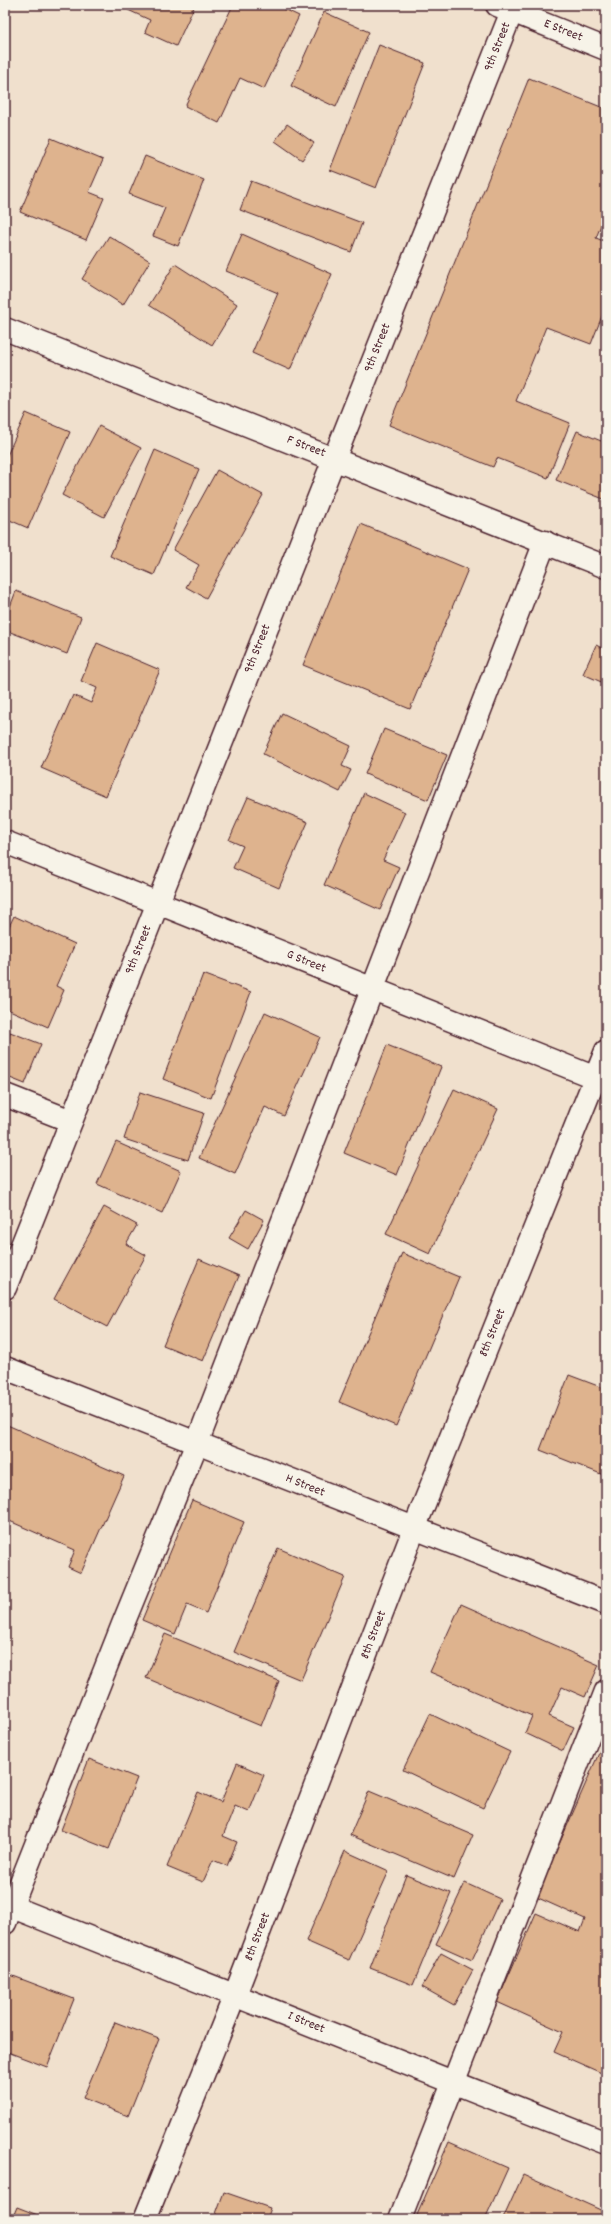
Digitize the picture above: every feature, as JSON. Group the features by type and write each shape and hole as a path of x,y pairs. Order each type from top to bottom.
{"street":[{"name":"E Street","path":"505,8 606,49"},
{"name":"9th Street","path":"5,1288 335,458 505,8"},
{"name":"F Street","path":"5,329 335,458 606,567"},
{"path":"7,1911 122,1624 197,1443 371,988 545,542"},
{"name":"G Street","path":"5,842 601,1080"},
{"name":"8th Street","path":"145,2219 235,1995 414,1529 601,1080 606,1052"},
{"path":"5,1095 71,1121"},
{"name":"H Street","path":"5,1368 606,1604"},
{"path":"400,2219 606,1691"},
{"name":"I Street","path":"7,1911 235,1995 606,2142"}],"building":[{"path":"130,5 195,5 176,46 145,32 150,20 128,10"},
{"path":"233,5 276,5 299,16 264,89 240,78 219,123 185,106"},
{"path":"324,12 369,32 336,107 291,86"},
{"path":"379,45 425,63 376,188 330,170"},
{"path":"529,78 606,109 606,212 596,238 606,242 606,306 591,344 546,327 516,401 570,423 548,478 497,458 493,467 389,425"},
{"path":"287,124 314,143 302,160 275,141"},
{"path":"51,138 103,160 89,192 104,198 86,240 20,212"},
{"path":"145,156 204,180 178,246 153,236 165,208 129,194"},
{"path":"251,181 362,223 351,252 240,210"},
{"path":"242,234 332,274 290,370 252,353 278,293 226,271"},
{"path":"109,236 150,261 123,305 82,279"},
{"path":"175,264 237,304 212,345 149,305"},
{"path":"26,413 70,432 28,528 5,518 5,460"},
{"path":"99,426 141,448 104,517 62,495"},
{"path":"577,431 606,443 606,500 556,480"},
{"path":"155,450 199,469 154,575 110,556"},
{"path":"217,470 263,495 206,598 186,587 199,565 173,550"},
{"path":"361,524 468,569 410,709 303,665"},
{"path":"16,591 81,617 67,654 5,630 5,620"},
{"path":"97,643 160,670 106,796 41,768 73,695 91,703 97,688 81,681"},
{"path":"596,645 606,650 606,684 583,674"},
{"path":"282,713 351,746 342,766 351,770 340,792 263,754"},
{"path":"384,729 447,755 428,800 365,774"},
{"path":"364,793 405,812 383,860 399,867 380,910 324,885"},
{"path":"248,797 308,822 279,888 233,868 243,846 229,840"},
{"path":"14,916 75,944 56,986 64,990 48,1027 5,1008 5,935"},
{"path":"203,974 251,992 211,1098 163,1079"},
{"path":"265,1012 320,1037 284,1116 265,1107 235,1174 199,1158"},
{"path":"10,1032 41,1044 25,1084 5,1076 5,1044"},
{"path":"387,1045 441,1067 397,1175 344,1153"},
{"path":"454,1089 498,1109 430,1254 386,1234"},
{"path":"140,1092 204,1113 188,1160 124,1139"},
{"path":"116,1142 181,1171 162,1213 97,1184"},
{"path":"104,1207 137,1225 126,1244 146,1255 107,1327 54,1299"},
{"path":"246,1210 264,1220 248,1249 229,1238"},
{"path":"402,1253 459,1277 396,1426 339,1402"},
{"path":"199,1259 239,1276 203,1361 163,1345"},
{"path":"569,1375 606,1389 606,1476 540,1450"},
{"path":"5,1424 124,1476 81,1573 68,1567 75,1550 5,1519"},
{"path":"192,1500 244,1522 206,1613 187,1605 175,1634 142,1620"},
{"path":"278,1548 345,1577 301,1680 234,1652"},
{"path":"461,1604 599,1665 585,1697 562,1687 549,1716 574,1727 563,1751 525,1733 532,1716 430,1672"},
{"path":"165,1634 279,1681 261,1726 146,1678"},
{"path":"430,1714 510,1752 483,1808 403,1770"},
{"path":"606,1737 606,2075 554,2052 563,2032 497,2002 536,1913 580,1932 585,1919 536,1897"},
{"path":"89,1759 137,1778 109,1849 61,1830"},
{"path":"237,1763 264,1775 249,1812 235,1806 223,1836 237,1842 227,1866 213,1860 203,1882 167,1867 198,1792 221,1802"},
{"path":"369,1791 473,1835 454,1879 350,1835"},
{"path":"345,1851 389,1871 349,1960 306,1941"},
{"path":"406,1875 451,1893 413,1985 370,1968"},
{"path":"465,1883 500,1899 472,1960 436,1944"},
{"path":"441,1953 473,1970 454,2005 422,1987"},
{"path":"8,1974 74,1999 47,2067 5,2051 5,1982"},
{"path":"115,2022 159,2039 128,2116 83,2098"},
{"path":"449,2142 508,2168 485,2219 425,2219 417,2215"},
{"path":"523,2175 605,2212 601,2219 503,2219"},
{"path":"224,2192 270,2208 266,2219 214,2219"},
{"path":"17,2207 48,2219 12,2219"}]}
